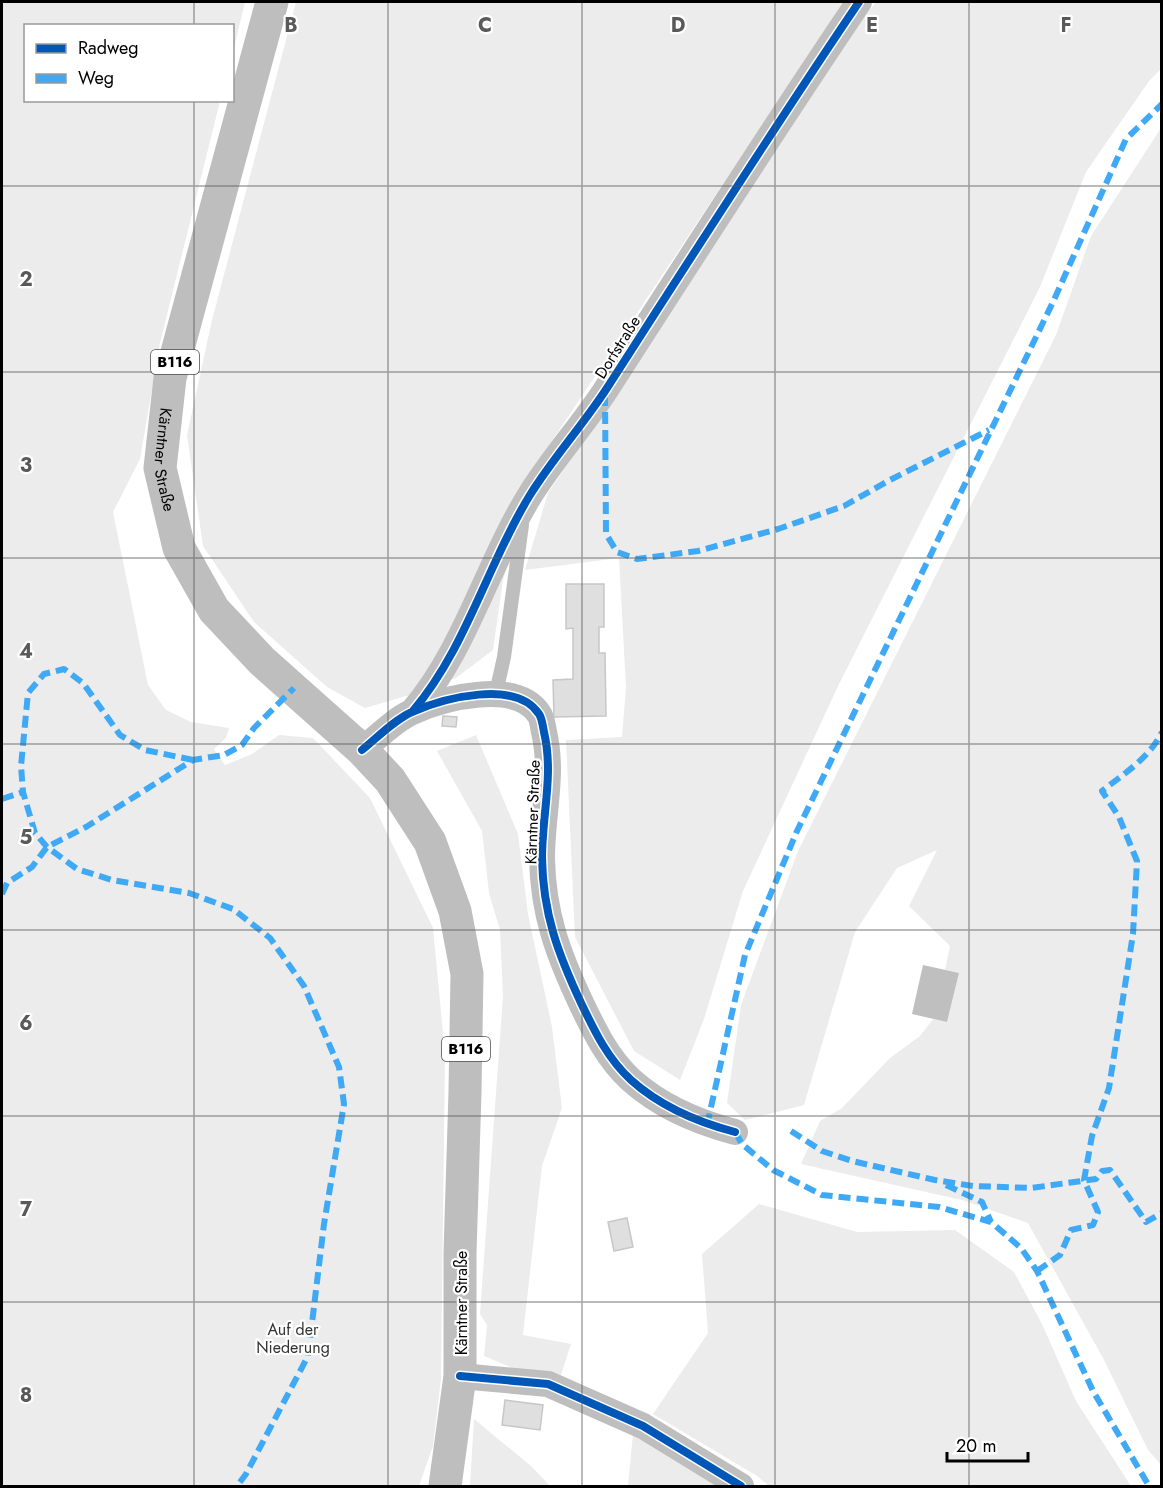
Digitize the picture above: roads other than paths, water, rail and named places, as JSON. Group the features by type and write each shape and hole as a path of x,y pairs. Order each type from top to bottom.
{"main road":[{"name":"Kärntner Straße","path":"273,2 170,378 160,468 179,548 214,610 262,661 362,750 390,780 430,842 455,911 467,974 460,1253 460,1376 445,1486"}],"street":[{"name":"Dorfstraße","path":"411,712 433,687 456,646 510,530 532,492 605,391 737,184 859,2"},
{"name":"Kärntner Straße","path":"362,750 411,712 457,698 496,693 519,697 540,714 550,761 542,856 546,909 557,952 595,1033 610,1058 631,1080 673,1110 707,1125 735,1132"},
{"path":"460,1376 548,1384 643,1426 741,1486"}],"lane":[{"path":"496,693 504,657 522,523 532,492"}],"park label":[{"name":"Auf der Niederung","path":"293,1338"}]}
